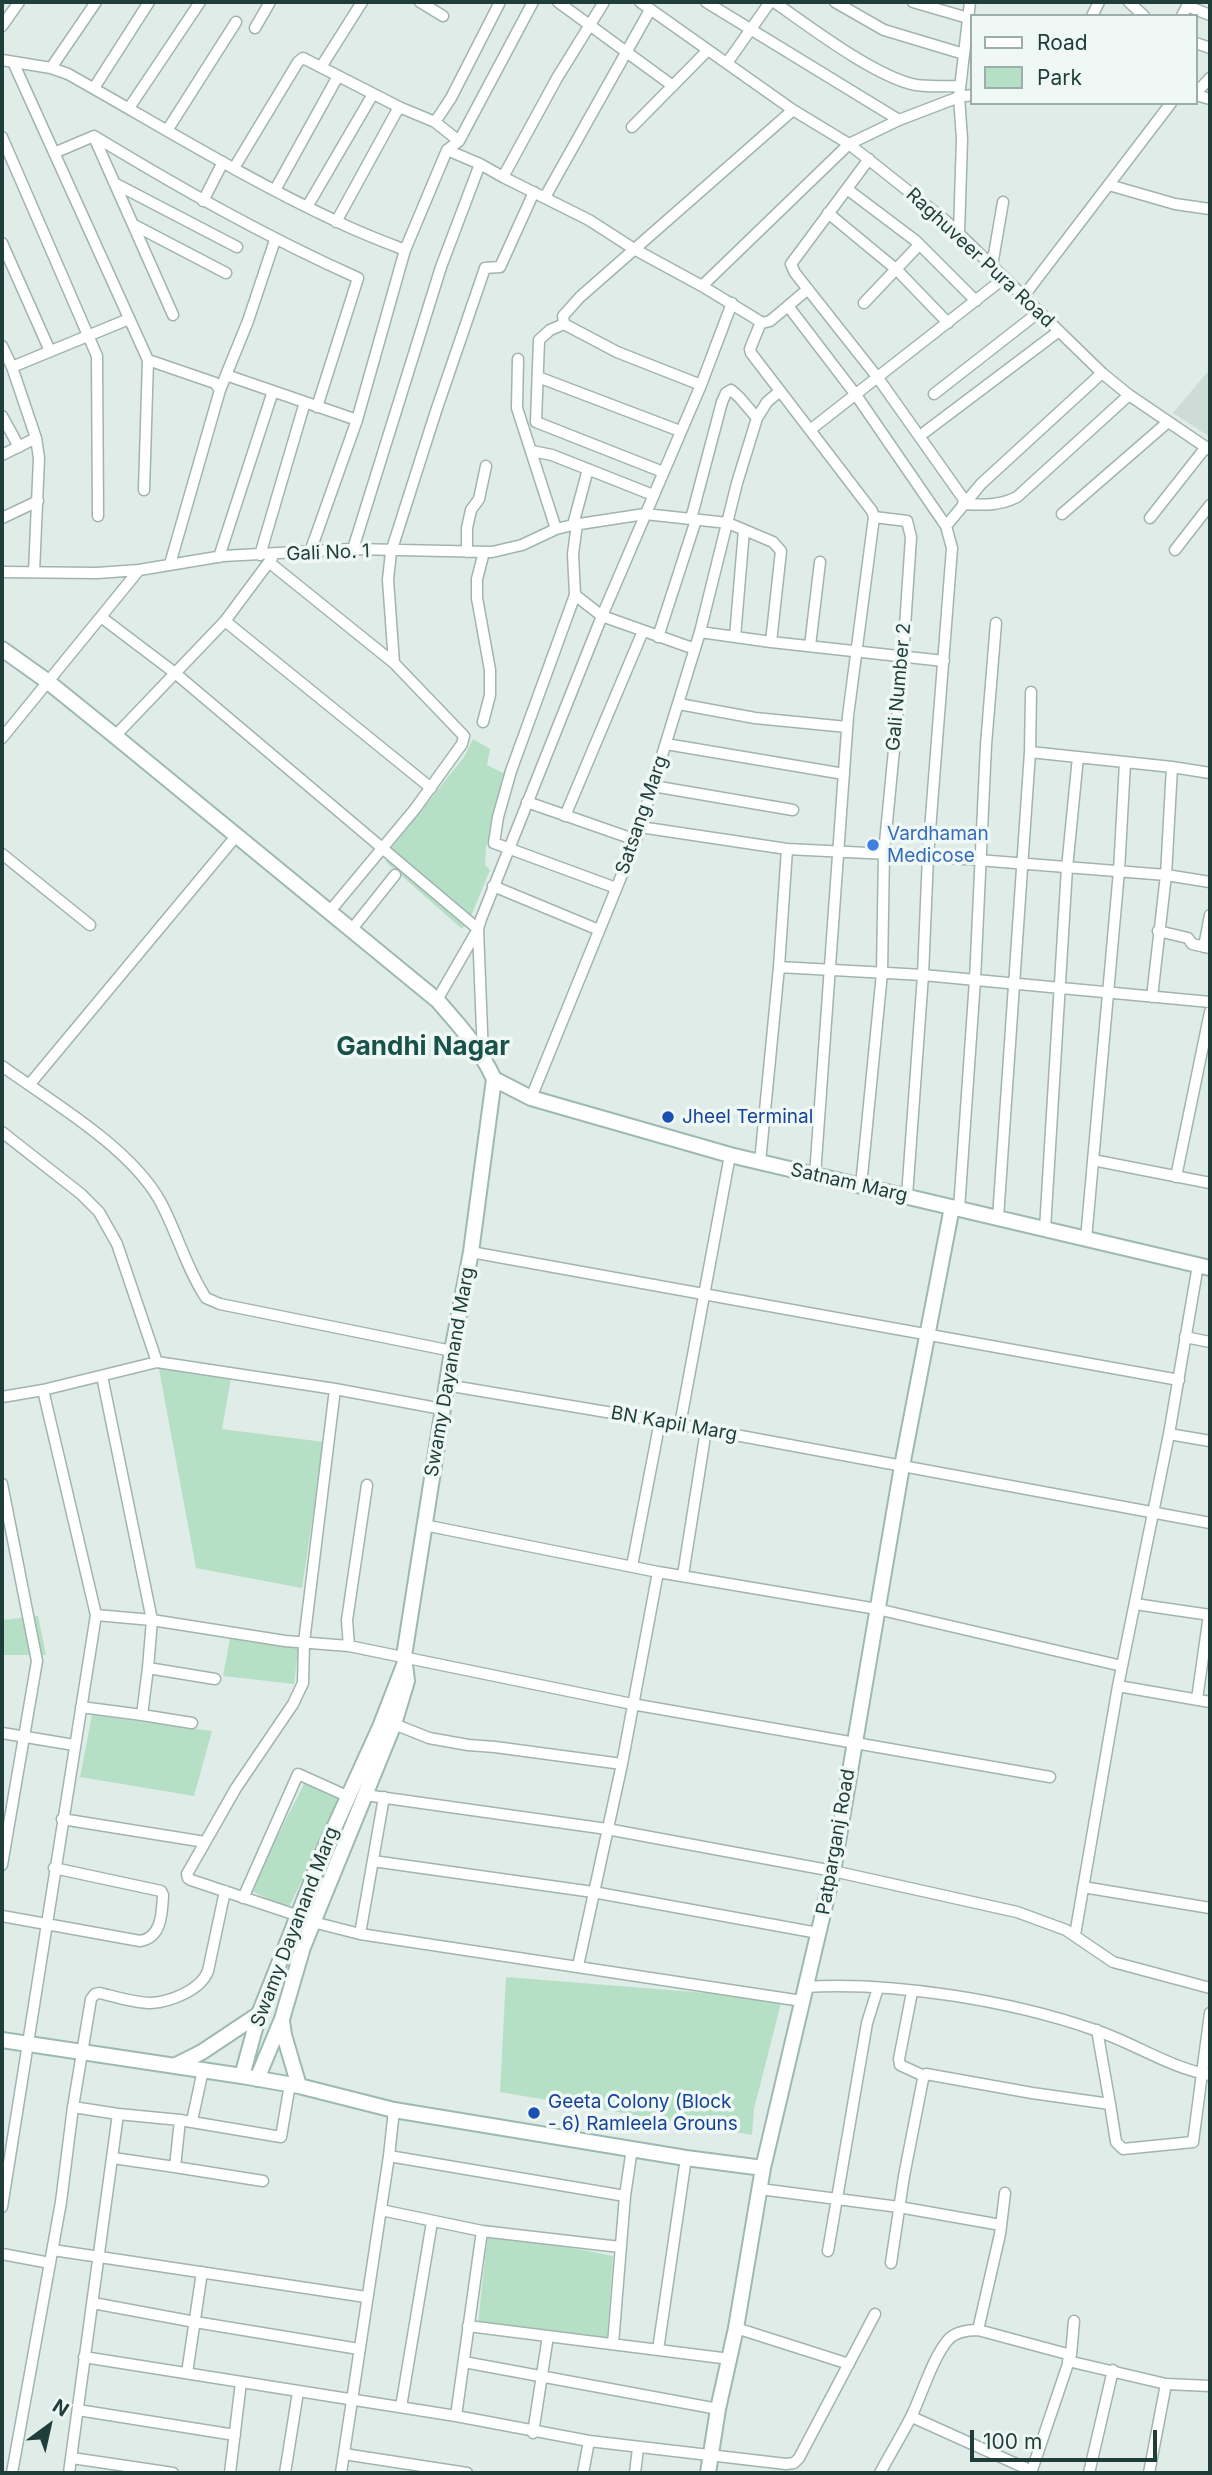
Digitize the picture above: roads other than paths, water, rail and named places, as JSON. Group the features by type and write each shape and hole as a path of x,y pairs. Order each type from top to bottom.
{"street":[{"path":"2,26 19,2"},
{"path":"51,68 96,2"},
{"path":"93,88 149,2"},
{"path":"129,108 200,2"},
{"path":"255,28 270,2"},
{"path":"321,66 362,2"},
{"path":"420,2 443,16"},
{"path":"435,122 451,98 500,2"},
{"path":"310,552 357,420 405,250 447,150 458,141 533,2"},
{"path":"558,2 673,86"},
{"path":"503,177 557,78 604,2"},
{"name":"Raghuveer Pura Road","path":"640,2 793,110 869,159 959,233 1102,373 1129,395 1208,449"},
{"path":"706,2 900,120"},
{"path":"727,63 772,2 838,45 893,76 914,85 970,94"},
{"path":"835,2 884,30 964,54"},
{"path":"913,2 968,18"},
{"path":"959,233 962,139 960,91 970,2"},
{"path":"1129,2 1142,14"},
{"path":"1184,6 1210,15"},
{"path":"545,197 650,10"},
{"path":"167,129 236,22"},
{"path":"632,127 708,50"},
{"path":"234,168 298,62 303,58 399,107 435,122 458,141"},
{"path":"7,61 51,68 68,74 307,207 405,250"},
{"path":"7,61 54,153 148,360 144,491"},
{"path":"275,190 338,76"},
{"path":"1198,92 1210,78"},
{"path":"702,286 849,144 960,91"},
{"path":"307,207 373,94"},
{"path":"1023,297 1170,105"},
{"path":"337,222 399,107"},
{"path":"701,385 617,352 564,324 562,320 566,311 634,249 793,110"},
{"path":"54,153 94,136"},
{"path":"94,136 173,315"},
{"path":"94,136 275,240 358,278 317,407"},
{"path":"2,137 97,356 98,516"},
{"path":"447,150 589,220 762,323 770,321 808,289"},
{"path":"869,159 792,264 808,289 878,378 964,503"},
{"path":"203,201 223,162"},
{"path":"354,550 441,267 480,164"},
{"path":"115,184 237,247"},
{"path":"1109,186 1175,204 1210,209"},
{"path":"847,189 919,245 976,301"},
{"path":"394,663 388,580 391,552 485,268 500,267 534,192"},
{"path":"992,266 1003,202"},
{"path":"828,213 897,270 948,323"},
{"path":"134,225 226,273"},
{"path":"170,564 220,390 248,321 275,240"},
{"path":"2,243 50,351"},
{"path":"864,303 919,245"},
{"path":"810,430 1003,279"},
{"path":"437,1000 478,929 602,616 701,385 732,303"},
{"path":"788,306 856,395 946,526 950,540 952,559 928,856 923,975 906,1196"},
{"path":"934,394 1039,312"},
{"path":"12,367 129,319"},
{"path":"762,323 750,351 872,511 873,517 847,727 815,1175"},
{"path":"564,324 539,340 536,422 663,472"},
{"path":"925,432 1059,331"},
{"path":"2,346 12,367 36,438 39,458 34,572"},
{"path":"518,359 517,408 556,529"},
{"path":"148,360 215,383 220,390"},
{"path":"946,526 964,503 1020,446 1102,373"},
{"path":"226,375 357,420"},
{"path":"538,377 680,431"},
{"path":"658,637 694,519 726,393 730,390 739,397 757,418 780,391"},
{"path":"219,556 273,391"},
{"path":"964,503 997,505 1017,497 1129,395"},
{"path":"260,555 305,402"},
{"path":"2,416 19,447"},
{"name":"Satsang Marg","path":"531,1098 636,840 700,632 737,483 757,418"},
{"path":"1062,514 1168,422"},
{"path":"2,455 36,438"},
{"path":"1150,517 1208,449"},
{"path":"532,451 588,469 653,495"},
{"path":"467,552 467,528 471,510 479,499 486,466"},
{"path":"588,469 575,524 575,595 511,771 498,817 494,844 616,888"},
{"path":"2,517 38,501"},
{"path":"1175,550 1210,505"},
{"name":"Gali No. 1","path":"2,572 97,573 139,570 219,556 260,555 272,559 310,552 354,550 508,550 556,529 575,524 645,514 728,523 774,542 781,551 771,642"},
{"name":"Gali Number 2","path":"861,1186 882,973 884,853 903,657 911,537 907,521 873,517"},
{"path":"735,637 744,530"},
{"path":"483,722 490,695 490,670 477,598 477,579 484,552"},
{"path":"116,736 225,621 272,559 394,663 464,736 462,744 431,788 330,911"},
{"path":"810,646 820,562"},
{"path":"2,738 38,675 101,617 139,570"},
{"path":"575,595 602,616 695,649"},
{"path":"101,617 175,673 478,929 483,1056"},
{"path":"225,621 431,788"},
{"path":"955,1208 975,981 996,623"},
{"path":"565,816 643,631"},
{"path":"700,632 944,661"},
{"path":"2,649 116,736 437,1000 462,1027 483,1056 494,1079"},
{"path":"998,1218 1030,752 1031,692"},
{"path":"679,704 755,718 847,727"},
{"path":"666,744 844,774"},
{"path":"1030,752 1210,773"},
{"path":"1045,1229 1067,868 1079,757"},
{"path":"1086,1239 1119,871 1125,763"},
{"path":"1152,997 1166,875 1172,767"},
{"path":"653,786 793,810"},
{"path":"527,802 636,840"},
{"path":"640,827 787,849 981,860 1166,875 1210,882"},
{"path":"29,1085 237,835"},
{"path":"760,1162 779,967 787,849"},
{"path":"2,854 90,925"},
{"path":"352,929 395,875"},
{"path":"493,886 599,930"},
{"path":"1158,931 1188,938 1192,944 1207,947 1210,915"},
{"path":"779,967 923,975 1210,1002"},
{"path":"1176,1177 1210,1012"},
{"path":"2,1066 128,1161 159,1199 206,1298 220,1304 452,1351"},
{"name":"Satnam Marg","path":"494,1079 531,1098 760,1162 1204,1267"},
{"name":"Swamy Dayanand Marg","path":"249,2078 258,2014 347,1796 380,1727 404,1660 442,1409 471,1252 494,1079"},
{"path":"2,1132 81,1194 105,1221 117,1244 158,1362"},
{"path":"680,1425 730,1154"},
{"path":"1093,1160 1210,1183"},
{"name":"Patparganj Road","path":"708,2473 718,2409 737,2328 763,2168 833,1871 902,1466 955,1208"},
{"path":"471,1252 1179,1380"},
{"path":"1075,1935 1118,1686 1169,1434 1185,1337 1204,1267"},
{"path":"1185,1337 1210,1342"},
{"path":"2,1397 43,1390 158,1362 335,1389 442,1409"},
{"path":"102,1376 152,1620 142,1716"},
{"name":"BN Kapil Marg","path":"446,1385 660,1421 1210,1523"},
{"path":"299,1916 187,1878 187,1874 236,1788 293,1703 303,1683 304,1642 335,1389"},
{"path":"2,2207 96,1615 43,1390"},
{"path":"632,1566 660,1421"},
{"path":"683,1575 706,1430"},
{"path":"1169,1434 1210,1441"},
{"path":"2,1484 26,1594 37,1661 2,1865"},
{"path":"349,1646 347,1620 367,1485"},
{"path":"424,1525 658,1572 877,1608 1122,1666"},
{"path":"578,1966 622,1764 658,1572"},
{"path":"1135,1604 1210,1615 1197,1699"},
{"path":"96,1615 349,1646 404,1660 632,1704 1050,1777"},
{"name":"Swamy Dayanand Marg","path":"249,2078 282,2019 313,1922 394,1724 407,1681 404,1660"},
{"path":"148,1668 215,1679"},
{"path":"1118,1686 1210,1702"},
{"path":"81,1707 192,1723"},
{"path":"394,1724 429,1738 468,1745 622,1764"},
{"path":"2,1733 74,1745"},
{"path":"243,1898 298,1774 347,1796"},
{"path":"366,1795 607,1829 833,1871 1017,1912 1075,1935 1113,1962 1210,1988"},
{"path":"360,1934 384,1797"},
{"path":"62,1819 205,1842"},
{"path":"373,1861 593,1892 818,1934"},
{"path":"2,1916 145,1941 157,1929 161,1920 161,1891 54,1868"},
{"path":"1083,1887 1210,1908"},
{"path":"12,2473 61,2202 91,1999 95,1994 153,2003 187,1991 203,1980 208,1974 225,1891"},
{"path":"313,1922 360,1934 578,1966 803,1994 837,1986 956,1997 1031,2011 1097,2030 1206,2074"},
{"path":"828,2251 867,2023 878,1988"},
{"path":"912,1992 900,2065 924,2076 930,2074 1110,2104"},
{"path":"1097,2030 1116,2142 1123,2149 1193,2142 1206,2074 1210,2013"},
{"path":"176,2065 202,2052 258,2014"},
{"path":"73,2107 192,2121 281,2137 294,2085 282,2019"},
{"path":"2,2040 176,2065 294,2085 394,2110 763,2168"},
{"path":"192,2121 203,2070"},
{"path":"891,2263 924,2076"},
{"path":"341,2473 394,2110"},
{"path":"69,2473 118,2114"},
{"path":"175,2167 180,2120"},
{"path":"613,2344 620,2247 632,2148"},
{"path":"389,2156 625,2196"},
{"path":"113,2158 263,2181"},
{"path":"658,2350 686,2158"},
{"path":"760,2189 899,2207 1000,2225"},
{"path":"978,2330 1005,2193"},
{"path":"381,2210 482,2231 620,2247"},
{"path":"401,2407 432,2222"},
{"path":"457,2416 482,2231"},
{"path":"52,2250 366,2297"},
{"path":"2,2254 50,2263"},
{"path":"187,2373 202,2272"},
{"path":"93,2303 359,2348"},
{"path":"85,2357 457,2416 589,2441 786,2464 794,2463 799,2458 876,2314"},
{"path":"912,2417 1032,2472 1070,2358 1074,2321"},
{"path":"468,2326 730,2359"},
{"path":"737,2328 849,2364"},
{"path":"880,2473 912,2417 948,2339 968,2330 978,2330 1166,2384 1210,2386"},
{"path":"533,2432 548,2336"},
{"path":"464,2362 718,2409"},
{"path":"1089,2473 1113,2370"},
{"path":"230,2473 242,2382"},
{"path":"1149,2473 1166,2384"},
{"path":"285,2473 298,2392"},
{"path":"78,2410 235,2435"},
{"path":"583,2473 589,2441"},
{"path":"635,2473 638,2448"},
{"path":"344,2454 467,2473"},
{"path":"72,2458 173,2473"}],"place":[{"name":"Vardhaman Medicose","path":"873,845"},
{"name":"Jheel Terminal","path":"668,1117"},
{"name":"Geeta Colony (Block - 6) Ramleela Grouns","path":"534,2113"}],"district":[{"name":"Gandhi Nagar","path":"423,1047"}]}
